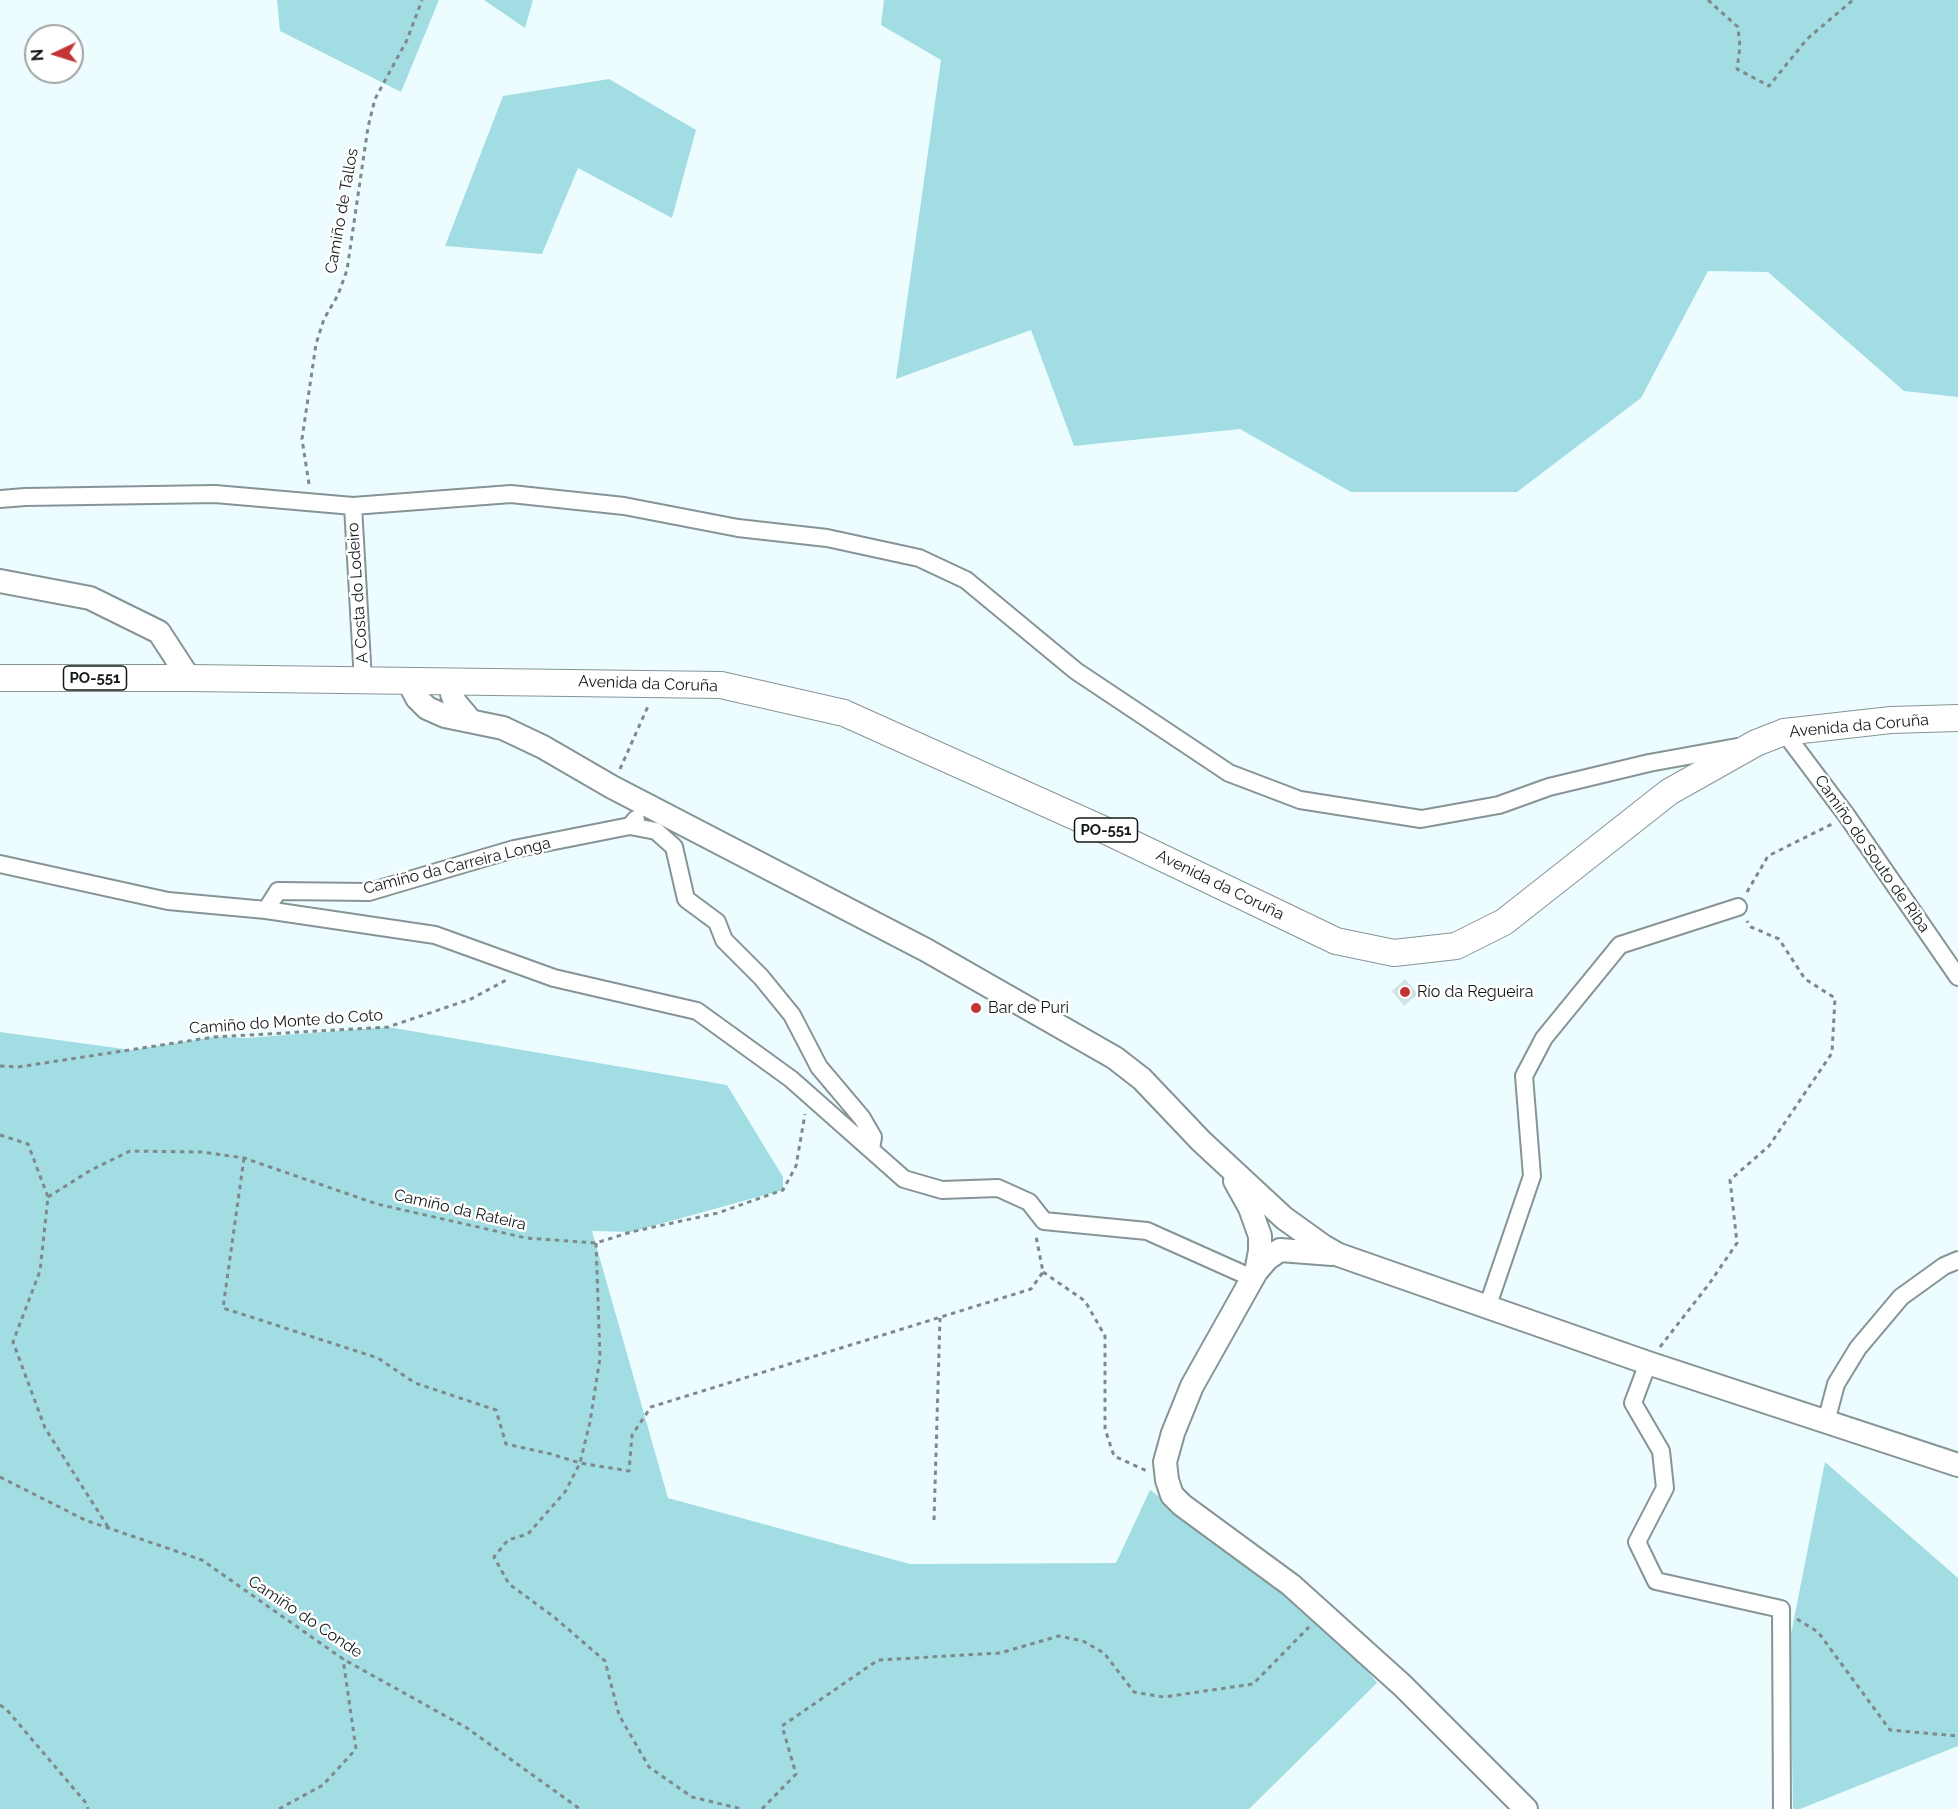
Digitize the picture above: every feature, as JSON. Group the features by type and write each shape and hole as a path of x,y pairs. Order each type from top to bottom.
{"main road":[{"name":"PO-551","path":"0,678 189,678"},
{"name":"Avenida da Coruña","path":"189,678 363,681 412,690 658,683 721,685 844,713 1098,827 1336,941 1394,953 1456,946 1504,922 1669,792 1756,743 1784,732 1891,720 1958,718"}],"street":[{"path":"0,499 215,494 353,506 511,494 624,506 738,528 827,538 919,558 966,580 1076,671 1229,773 1300,800 1421,819 1499,805 1549,787 1649,763 1756,743"},
{"name":"A Costa do Lodeiro","path":"353,506 363,681"},
{"path":"0,581 90,598 159,632 189,678"},
{"path":"452,688 459,709 471,721"},
{"path":"412,690 427,708 445,716 503,728 543,747 612,787 926,950 1115,1058 1142,1079 1272,1207 1302,1231 1339,1255 1488,1305 1648,1363 1958,1466"},
{"name":"Camiño do Souto de Riba","path":"1784,732 1847,816 1958,977"},
{"path":"646,805 630,826 656,831 674,847 686,899 717,922 724,940 761,977 792,1015 819,1067 862,1118 873,1137 871,1149"},
{"name":"Camiño da Carreira Longa","path":"266,910 278,891 369,892 514,849 630,826"},
{"path":"0,864 168,901 266,910 435,935 554,978 697,1011 791,1079 904,1179 942,1190 998,1188 1029,1202 1044,1221 1147,1231 1254,1275"},
{"path":"1488,1305 1532,1176 1524,1076 1544,1038 1620,945 1738,907"},
{"path":"1225,1162 1250,1208 1260,1236 1268,1245 1280,1250 1339,1255"},
{"path":"1254,1275 1260,1251 1260,1223 1272,1207"},
{"path":"1302,1231 1295,1240 1267,1259 1254,1275 1192,1386 1173,1433 1165,1462 1167,1480 1172,1494 1182,1504 1291,1585 1323,1613 1403,1686 1526,1809"},
{"path":"1826,1422 1836,1384 1858,1348 1901,1297 1944,1266 1958,1260"},
{"path":"1648,1363 1633,1403 1661,1451 1665,1488 1637,1542 1656,1581 1781,1609 1782,1809"}],"path":[{"name":"Camiño de Tallos","path":"314,503 308,482 302,439 316,345 324,320 338,295 347,270 368,127 375,99 407,40 422,0"},
{"path":"1708,0 1738,27 1740,47 1737,69 1769,86 1807,39 1853,0"},
{"path":"612,787 658,683"},
{"path":"1648,1363 1709,1284 1737,1243 1730,1180 1769,1146 1832,1053 1835,998 1805,979 1779,939 1751,927 1738,907 1768,856 1847,816"},
{"name":"Camiño do Monte do Coto","path":"0,1066 18,1067 214,1036 388,1027 471,999 528,968"},
{"name":"Camiño da Rateira","path":"48,1197 91,1170 130,1151 202,1152 244,1158 377,1204 526,1238 596,1243 632,1232 718,1213 783,1190 796,1166 804,1115 811,1098"},
{"path":"0,1135 28,1144 48,1197 40,1271 13,1342 45,1428 109,1528"},
{"path":"244,1158 223,1308 378,1358 415,1383 496,1410 506,1444 580,1463 629,1471 632,1435 651,1407 1031,1289 1043,1272"},
{"path":"1029,1202 1043,1272 1085,1300 1106,1336 1105,1429 1114,1456 1167,1480"},
{"path":"596,1243 600,1358 590,1422 580,1463 565,1492 528,1534 508,1540 494,1557 509,1584 554,1617 605,1661 619,1715 648,1767 692,1797 742,1809"},
{"path":"934,1520 940,1318"},
{"name":"Camiño do Conde","path":"0,1477 85,1520 202,1560 343,1659 466,1728 580,1809"},
{"path":"1781,1609 1818,1632 1890,1730 1958,1736"},
{"path":"762,1809 796,1774 782,1726 878,1660 1000,1653 1059,1636 1083,1641 1104,1653 1134,1692 1164,1697 1253,1684 1323,1613"},
{"path":"279,1809 323,1785 356,1749 343,1659"},
{"path":"0,1705 7,1710 79,1794 88,1809"}],"shaded area":[{"path":"277,0 439,0 401,92 280,31"},
{"path":"484,0 533,0 525,28"},
{"path":"884,0 1958,0 1958,397 1904,391 1768,272 1708,271 1641,398 1517,492 1351,492 1240,429 1074,446 1031,330 896,379 941,60 881,25"},
{"path":"609,79 696,130 672,218 578,168 542,254 445,246 503,96"},
{"path":"388,1027 727,1085 783,1177 783,1190 631,1232 592,1231 668,1498 910,1564 1116,1563 1150,1490 1323,1613 1377,1683 1249,1809 0,1809 0,1032 131,1050 214,1037 246,1038"},
{"path":"1825,1462 1958,1578 1958,1746 1800,1809 1793,1809 1790,1639"}],"building":[{"name":"Río da Regueira","path":"1405,979 1418,994 1404,1006 1392,991"}],"place":[{"name":"Río da Regueira","path":"1405,992"},
{"name":"Bar de Puri","path":"976,1008"}]}
